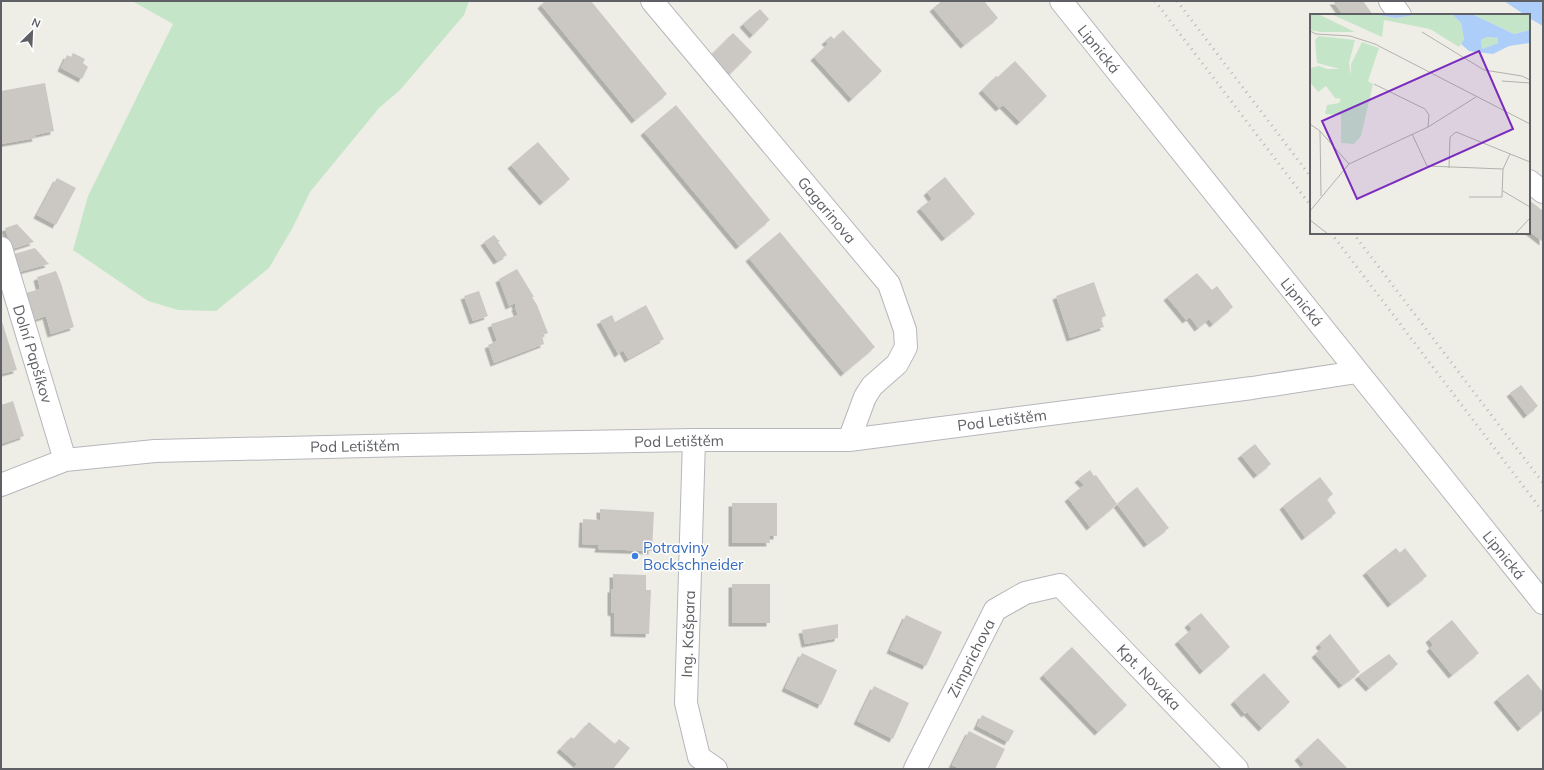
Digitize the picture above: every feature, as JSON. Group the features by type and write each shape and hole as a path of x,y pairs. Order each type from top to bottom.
{"street":[{"name":"Gagarinova","path":"652,1 889,284 905,330 906,347 897,364 872,386 865,398 849,440"},
{"name":"Lipnická","path":"1061,1 1543,603"},
{"path":"1390,1 1399,14"},
{"path":"1530,182 1543,192"},
{"name":"Dolní Papšíkov","path":"1,248 65,460"},
{"name":"Pod Letištěm","path":"1,485 65,460 155,451 417,444 694,440 849,440 1244,389 1357,372"},
{"name":"Ing. Kašpara","path":"694,440 686,703 699,758 716,769"},
{"name":"Zimprichova","path":"915,769 995,610 1025,592 1060,584"},
{"name":"Kpt. Nováka","path":"1060,584 1237,769"}],"green space":[{"path":"132,1 469,1 464,15 400,90 379,108 310,192 293,227 269,268 216,311 178,310 148,301 73,250 88,196 173,24"}],"water":[{"path":"1504,1 1543,1 1543,26 1530,19 1530,14 1524,14"}],"building":[{"path":"545,1 591,1 667,94 635,120 541,5"},
{"path":"942,1 984,1 998,18 964,45 933,8"},
{"path":"1333,1 1363,1 1372,14 1342,14"},
{"path":"760,9 769,19 753,35 743,24"},
{"path":"843,30 882,71 852,99 814,57 828,44 825,41 831,36 834,39"},
{"path":"733,33 752,52 730,74 711,55"},
{"path":"73,53 85,59 83,63 88,67 82,79 61,68 67,55 71,57"},
{"path":"1015,61 1047,96 1020,122 1003,105 999,108 982,90 996,76 998,77"},
{"path":"45,83 54,131 35,135 36,138 1,144 1,91"},
{"path":"676,105 770,220 739,246 644,132"},
{"path":"538,142 570,179 543,202 511,165"},
{"path":"945,177 975,214 945,238 920,208 932,199 927,192"},
{"path":"57,178 76,188 56,225 37,215"},
{"path":"1530,201 1543,211 1543,242 1530,232"},
{"path":"17,224 34,242 12,249 5,228"},
{"path":"780,232 875,347 844,373 749,258"},
{"path":"494,235 498,240 500,240 498,242 507,255 497,261 484,242"},
{"path":"35,248 49,264 19,272 14,254"},
{"path":"517,269 534,297 532,297 537,305 548,333 542,335 544,344 494,363 488,345 497,341 491,324 518,315 515,303 509,306 499,279"},
{"path":"56,271 74,327 51,334 46,316 34,320 26,293 40,289 37,277"},
{"path":"1197,273 1212,290 1217,286 1233,307 1213,324 1209,319 1198,328 1190,317 1186,320 1167,297"},
{"path":"1094,282 1106,316 1101,318 1104,327 1070,338 1056,296"},
{"path":"479,291 488,316 473,321 464,296"},
{"path":"646,305 664,339 628,359 623,350 618,354 600,321 612,315 615,322"},
{"path":"1,318 17,370 1,374"},
{"path":"1521,385 1538,406 1527,415 1510,393"},
{"path":"13,401 24,436 1,444 1,405"},
{"path":"1255,444 1271,464 1257,475 1241,455"},
{"path":"1090,470 1094,476 1096,475 1117,504 1090,527 1068,498 1084,485 1078,479"},
{"path":"1320,477 1333,494 1327,499 1336,513 1305,537 1283,506"},
{"path":"1137,487 1169,528 1147,544 1117,504"},
{"path":"732,503 777,503 777,536 769,536 770,543 732,543"},
{"path":"600,509 654,512 652,551 598,549 599,545 582,544 583,519 600,520"},
{"path":"1396,548 1400,553 1405,548 1427,576 1391,604 1366,572"},
{"path":"613,574 646,575 646,590 651,590 649,634 614,633 614,613 611,612 611,589 613,589"},
{"path":"732,584 770,584 770,623 732,623"},
{"path":"1201,613 1230,647 1203,671 1178,641 1192,629 1188,624"},
{"path":"906,615 942,632 926,666 890,650"},
{"path":"1452,620 1479,653 1452,675 1430,648 1433,645 1429,639"},
{"path":"838,624 838,638 805,644 802,630"},
{"path":"1330,634 1360,672 1342,685 1315,654 1322,648 1319,644"},
{"path":"1072,647 1127,705 1098,732 1043,675"},
{"path":"802,653 837,670 821,705 785,688"},
{"path":"1389,654 1398,664 1369,688 1358,676"},
{"path":"1264,673 1290,702 1262,728 1247,712 1245,714 1234,701"},
{"path":"1528,674 1543,692 1543,710 1521,728 1497,699"},
{"path":"874,686 909,703 893,739 857,721"},
{"path":"982,715 1014,731 1008,742 977,726"},
{"path":"589,722 615,744 619,739 630,748 613,769 572,769 577,764 560,749 571,737 574,739"},
{"path":"969,731 1005,749 995,769 960,769 952,765"},
{"path":"1318,738 1348,769 1299,769 1304,764 1298,757"}],"railway":[{"path":"1155,1 1310,205"},
{"path":"1177,1 1310,176"},
{"path":"1332,234 1543,512"},
{"path":"1354,234 1543,483"}],"place":[{"name":"Potraviny Bockschneider","path":"635,556"}]}
